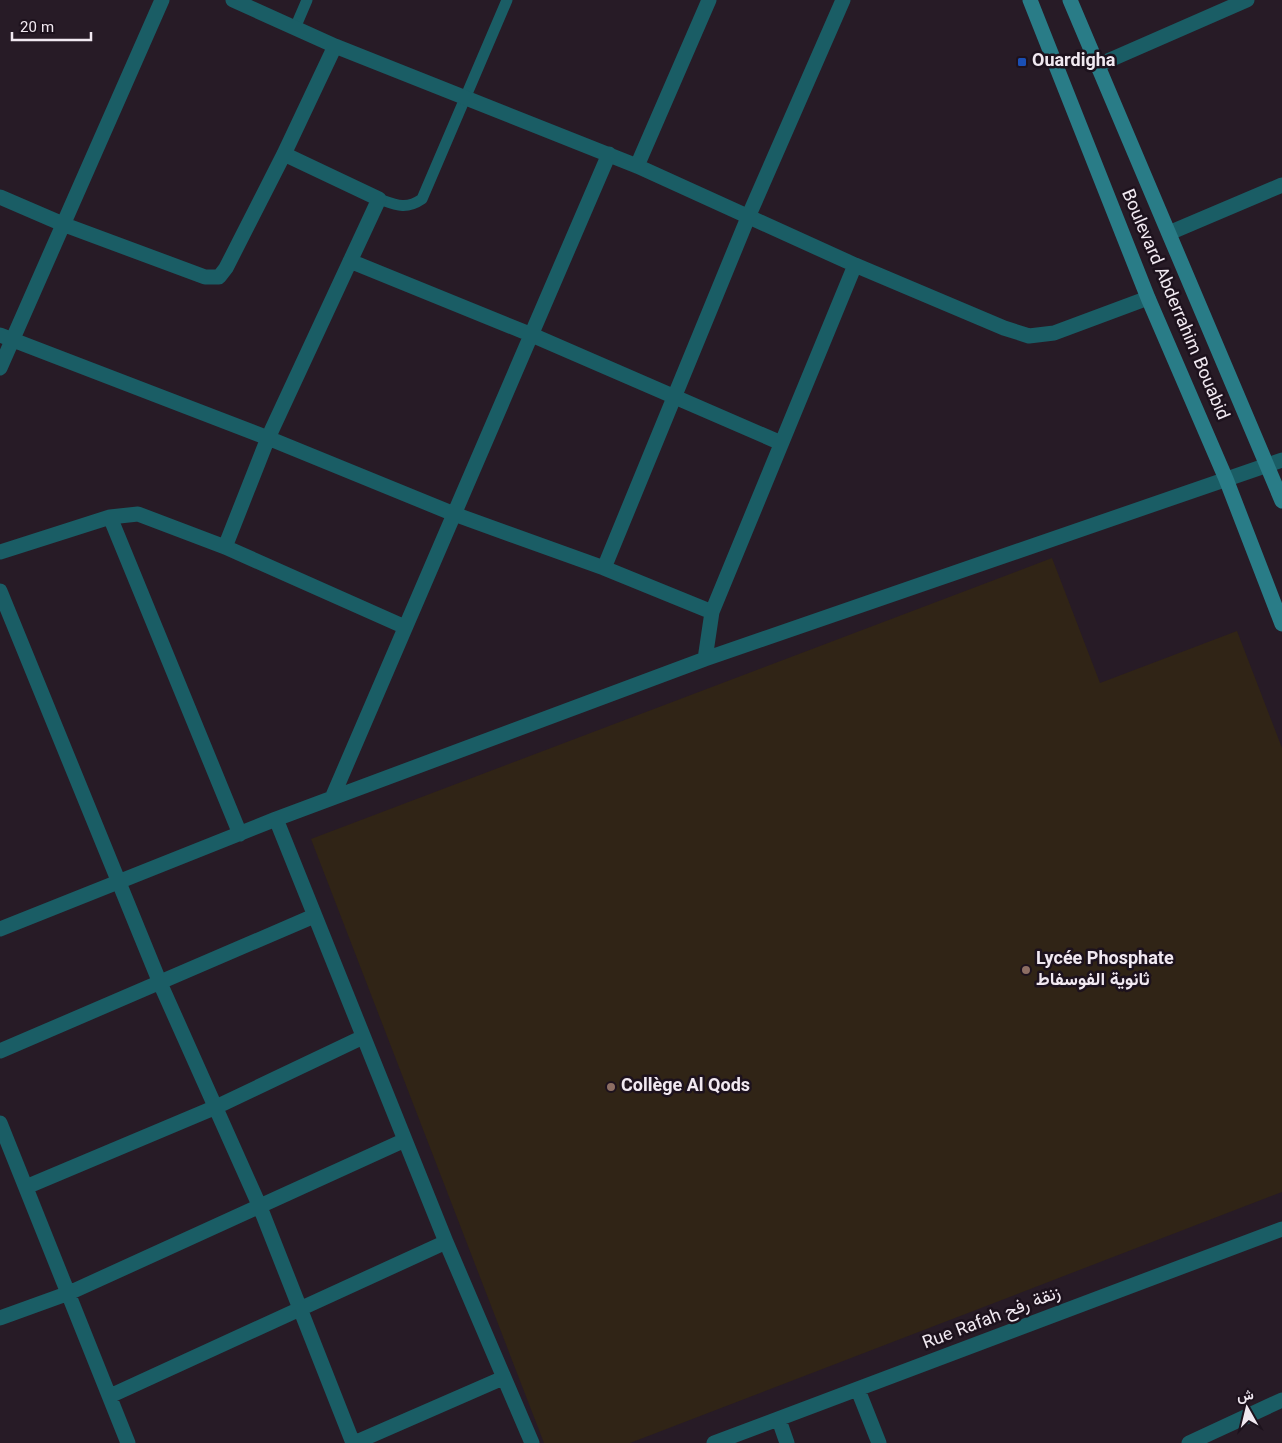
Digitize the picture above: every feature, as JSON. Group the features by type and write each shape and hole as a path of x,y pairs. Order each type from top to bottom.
{"main road":[{"name":"Boulevard Abderrahim Bouabid","path":"1030,0 1148,298 1226,479 1282,624"},
{"name":"Boulevard Abderrahim Bouabid","path":"1070,0 1096,66 1169,233 1275,463 1282,502"}],"street":[{"path":"0,368 6,338 65,225 162,0"},
{"path":"232,0 335,46 609,154 855,265 1004,328 1029,336 1054,333 1148,298"},
{"path":"637,166 708,0"},
{"path":"604,568 749,216 843,0"},
{"path":"1096,66 1247,0"},
{"path":"0,197 65,225 205,277 219,277 226,268 284,154 335,46"},
{"path":"225,547 268,438 379,199 284,154"},
{"path":"332,798 609,154"},
{"path":"1169,233 1282,185"},
{"path":"350,261 532,335 781,443"},
{"path":"705,659 712,612 855,265"},
{"path":"6,338 268,438 454,514 604,568 712,612"},
{"path":"2,924 118,883 276,819 705,659 1275,463"},
{"path":"0,552 110,517 138,514 225,547 405,627"},
{"path":"110,517 240,834"},
{"path":"2,601 160,983 260,1207 354,1443 503,1378"},
{"path":"276,819 446,1242 532,1443"},
{"path":"0,1051 314,916"},
{"path":"26,1187 216,1107 363,1037"},
{"path":"0,1123 128,1443"},
{"path":"0,1318 69,1293 405,1140"},
{"name":"Rue Rafah زنقة رفح","path":"714,1443 1282,1229"},
{"path":"110,1396 446,1242"},
{"path":"858,1390 879,1443"},
{"path":"1189,1443 1282,1400"},
{"path":"779,1420 788,1443"}],"lane":[{"path":"295,28 307,0"},
{"path":"379,199 402,207 413,205 422,199 507,0"}],"shaded area":[{"path":"1052,558 1100,683 1237,631 1282,748 1282,1192 630,1443 544,1443 311,839"}],"place":[{"name":"Ouardigha","path":"1022,62"},
{"name":"Lycée Phosphate ثانوية الفوسفاط","path":"1026,970"},
{"name":"Collège Al Qods","path":"611,1087"}]}
